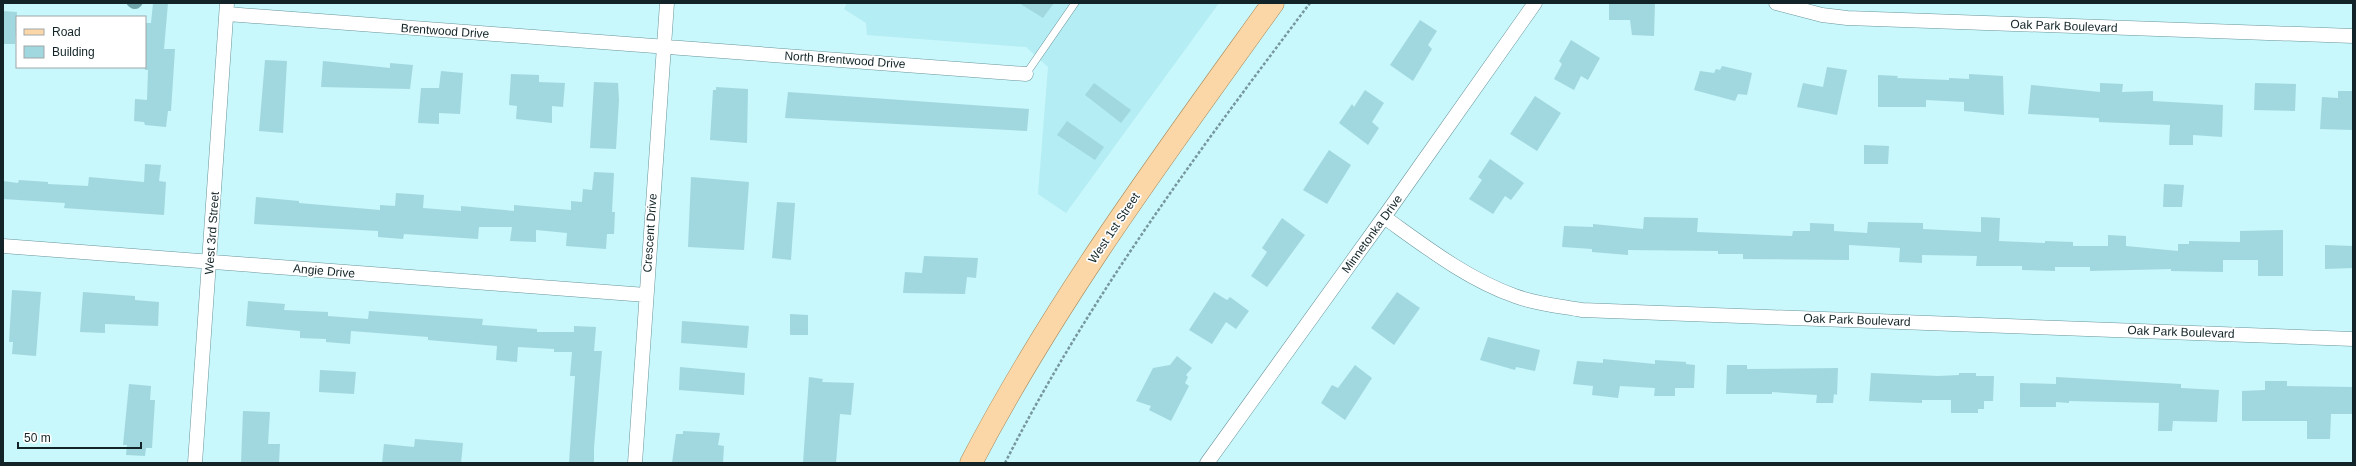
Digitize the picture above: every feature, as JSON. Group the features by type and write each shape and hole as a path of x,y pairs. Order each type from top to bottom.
{"main road":[{"name":"West 1st Street","path":"971,463 1059,312 1115,224 1273,3"}],"street":[{"name":"Crescent Drive","path":"635,463 668,3"},
{"name":"Minnetonka Drive","path":"1207,463 1384,217 1535,3"},
{"name":"Oak Park Boulevard","path":"1776,3 1822,15 1847,18 2353,36"},
{"name":"Brentwood Drive","path":"227,9 664,47"},
{"name":"West 3rd Street","path":"196,463 227,9"},
{"name":"North Brentwood Drive","path":"664,47 1026,74"},
{"name":"Oak Park Boulevard","path":"1384,217 1432,252 1485,283 1516,297 1582,310 2353,339"},
{"name":"Angie Drive","path":"3,246 646,295"}],"lane":[{"path":"1026,74 1074,3"}],"path":[{"path":"1006,463 1028,419 1110,280 1255,76 1310,3"}],"shaded area":[{"path":"126,3 143,3 139,8 133,9"},
{"path":"847,3 1219,3 1066,213 1038,194 1048,67 1026,47 867,35 866,23 844,9"}],"building":[{"path":"153,3 168,3 164,49 175,49 171,111 168,111 166,127 145,125 144,122 134,121 135,99 147,100 148,70 145,70 146,23 151,23"},
{"path":"1019,3 1054,3 1043,18"},
{"path":"1609,3 1655,3 1654,36 1632,35 1630,20 1609,20"},
{"path":"3,11 17,12 15,44 3,44"},
{"path":"1420,20 1437,31 1428,45 1432,49 1413,81 1390,65"},
{"path":"1571,40 1600,58 1588,80 1581,76 1574,90 1554,79 1562,64 1559,61"},
{"path":"265,60 287,61 283,133 259,131"},
{"path":"323,61 390,68 390,63 413,65 410,89 321,87"},
{"path":"1722,66 1752,73 1747,95 1738,94 1735,101 1694,90 1700,71 1714,73 1716,69 1720,70"},
{"path":"1827,67 1847,70 1837,115 1797,107 1803,83 1823,87"},
{"path":"441,71 463,73 460,114 439,113 439,124 418,123 421,88 439,88"},
{"path":"511,74 539,75 539,82 565,83 563,107 552,106 552,123 516,119 517,106 509,105"},
{"path":"1969,74 2003,76 2004,115 1964,111 1964,102 1926,100 1926,107 1878,107 1878,75 1898,76 1897,78 1949,80 1949,78 1969,79"},
{"path":"594,82 618,83 619,100 616,149 590,148"},
{"path":"1094,83 1131,110 1121,123 1085,95"},
{"path":"2100,83 2123,84 2122,92 2153,91 2153,101 2223,105 2222,137 2193,135 2193,145 2169,145 2170,125 2099,122 2099,118 2028,114 2031,85 2100,92"},
{"path":"2255,83 2296,84 2295,111 2254,110"},
{"path":"716,87 748,89 747,143 710,140 713,90 716,90"},
{"path":"1365,90 1384,103 1372,122 1379,128 1368,145 1339,123 1352,104 1354,107"},
{"path":"2338,91 2353,91 2353,130 2320,129 2322,97 2338,98"},
{"path":"788,92 1029,109 1027,131 785,118"},
{"path":"1535,96 1561,113 1537,151 1510,134"},
{"path":"1067,121 1104,147 1095,160 1057,135"},
{"path":"1864,145 1889,146 1888,164 1864,164"},
{"path":"1329,150 1351,165 1327,204 1303,190"},
{"path":"1490,159 1524,183 1511,200 1505,196 1493,214 1469,199 1482,180 1478,177"},
{"path":"145,164 161,165 159,181 166,182 164,215 64,208 65,203 3,199 3,181 18,183 19,180 48,182 48,184 88,186 89,177 144,182"},
{"path":"594,172 614,173 612,212 615,212 614,234 607,234 606,249 566,246 567,233 536,230 536,242 510,241 512,227 479,227 478,239 404,234 403,239 378,237 378,231 254,224 256,197 299,201 299,203 380,210 380,205 395,206 396,193 424,195 423,208 461,211 461,206 514,211 514,205 571,210 571,201 582,202 583,189 592,190"},
{"path":"691,177 749,182 744,250 688,247"},
{"path":"2164,184 2184,185 2182,207 2163,207"},
{"path":"777,202 795,203 791,260 772,258"},
{"path":"1644,217 1698,218 1697,232 1792,236 1793,231 1810,231 1810,223 1834,224 1834,231 1867,233 1868,222 1923,223 1923,229 1981,232 1981,217 2000,218 1999,241 2045,243 2045,241 2073,242 2073,246 2108,246 2108,235 2126,236 2126,246 2178,251 2178,244 2189,244 2189,241 2240,242 2240,231 2283,230 2283,276 2258,276 2258,260 2223,260 2223,272 2171,271 2171,269 2090,271 2090,267 2055,267 2055,271 2022,270 2022,266 1976,266 1977,256 1922,255 1922,263 1899,262 1900,248 1849,245 1849,260 1743,259 1743,254 1718,254 1718,251 1628,250 1628,255 1592,252 1592,249 1562,247 1564,226 1593,227 1593,224 1643,229"},
{"path":"1282,218 1305,235 1267,287 1251,276 1267,252 1262,248"},
{"path":"2325,245 2353,246 2353,268 2325,269"},
{"path":"924,256 978,258 976,278 967,277 965,294 903,293 905,272 922,273"},
{"path":"12,290 41,292 36,356 12,354 13,342 9,342"},
{"path":"83,292 135,296 135,300 159,302 158,326 105,324 105,333 80,332"},
{"path":"1214,292 1227,300 1230,297 1249,311 1236,329 1226,322 1212,344 1189,330"},
{"path":"1397,292 1420,308 1394,345 1371,328"},
{"path":"248,301 285,304 284,310 328,312 328,316 368,319 369,311 483,319 482,325 537,329 537,332 574,332 574,326 596,327 594,351 602,351 594,463 569,463 575,376 570,376 572,352 554,352 554,349 518,347 517,362 496,360 497,346 428,340 428,337 351,331 350,344 326,342 326,339 300,338 300,331 246,326"},
{"path":"790,314 808,315 808,335 790,335"},
{"path":"682,321 749,326 747,348 681,343"},
{"path":"1488,337 1540,350 1535,371 1516,367 1515,370 1480,360"},
{"path":"1177,356 1192,368 1186,375 1188,377 1185,383 1189,386 1171,421 1149,410 1151,406 1136,401 1153,368 1170,365"},
{"path":"1603,359 1655,364 1655,360 1686,362 1686,364 1695,365 1694,388 1675,388 1675,396 1654,396 1655,388 1620,386 1618,398 1592,395 1593,386 1573,384 1577,361 1603,363"},
{"path":"1355,365 1372,378 1345,420 1321,403 1332,385 1338,388"},
{"path":"1727,365 1747,365 1747,369 1838,368 1837,395 1834,394 1833,403 1816,403 1817,395 1772,392 1772,394 1726,394"},
{"path":"680,367 745,373 744,395 679,390"},
{"path":"320,370 356,372 354,394 319,392"},
{"path":"1871,373 1938,376 1959,375 1959,373 1976,373 1976,376 1994,376 1993,401 1984,401 1984,409 1978,409 1978,413 1951,413 1951,400 1922,400 1922,403 1869,401"},
{"path":"809,377 823,379 822,382 854,383 851,415 840,414 836,463 803,463"},
{"path":"2056,377 2181,384 2181,388 2219,390 2217,422 2173,421 2172,431 2158,431 2159,403 2069,401 2069,403 2056,402 2056,407 2020,407 2020,383 2056,384"},
{"path":"2265,381 2287,381 2287,386 2353,387 2353,414 2331,414 2330,439 2307,439 2307,421 2242,421 2242,391 2265,390"},
{"path":"129,384 151,386 150,400 155,400 152,448 146,448 145,456 126,455 127,445 123,445"},
{"path":"243,411 270,412 268,444 280,444 279,463 241,463"},
{"path":"683,431 720,433 718,445 724,446 723,463 672,463 676,434 683,434"},
{"path":"415,439 463,443 461,463 382,463 384,444 414,447"}]}
